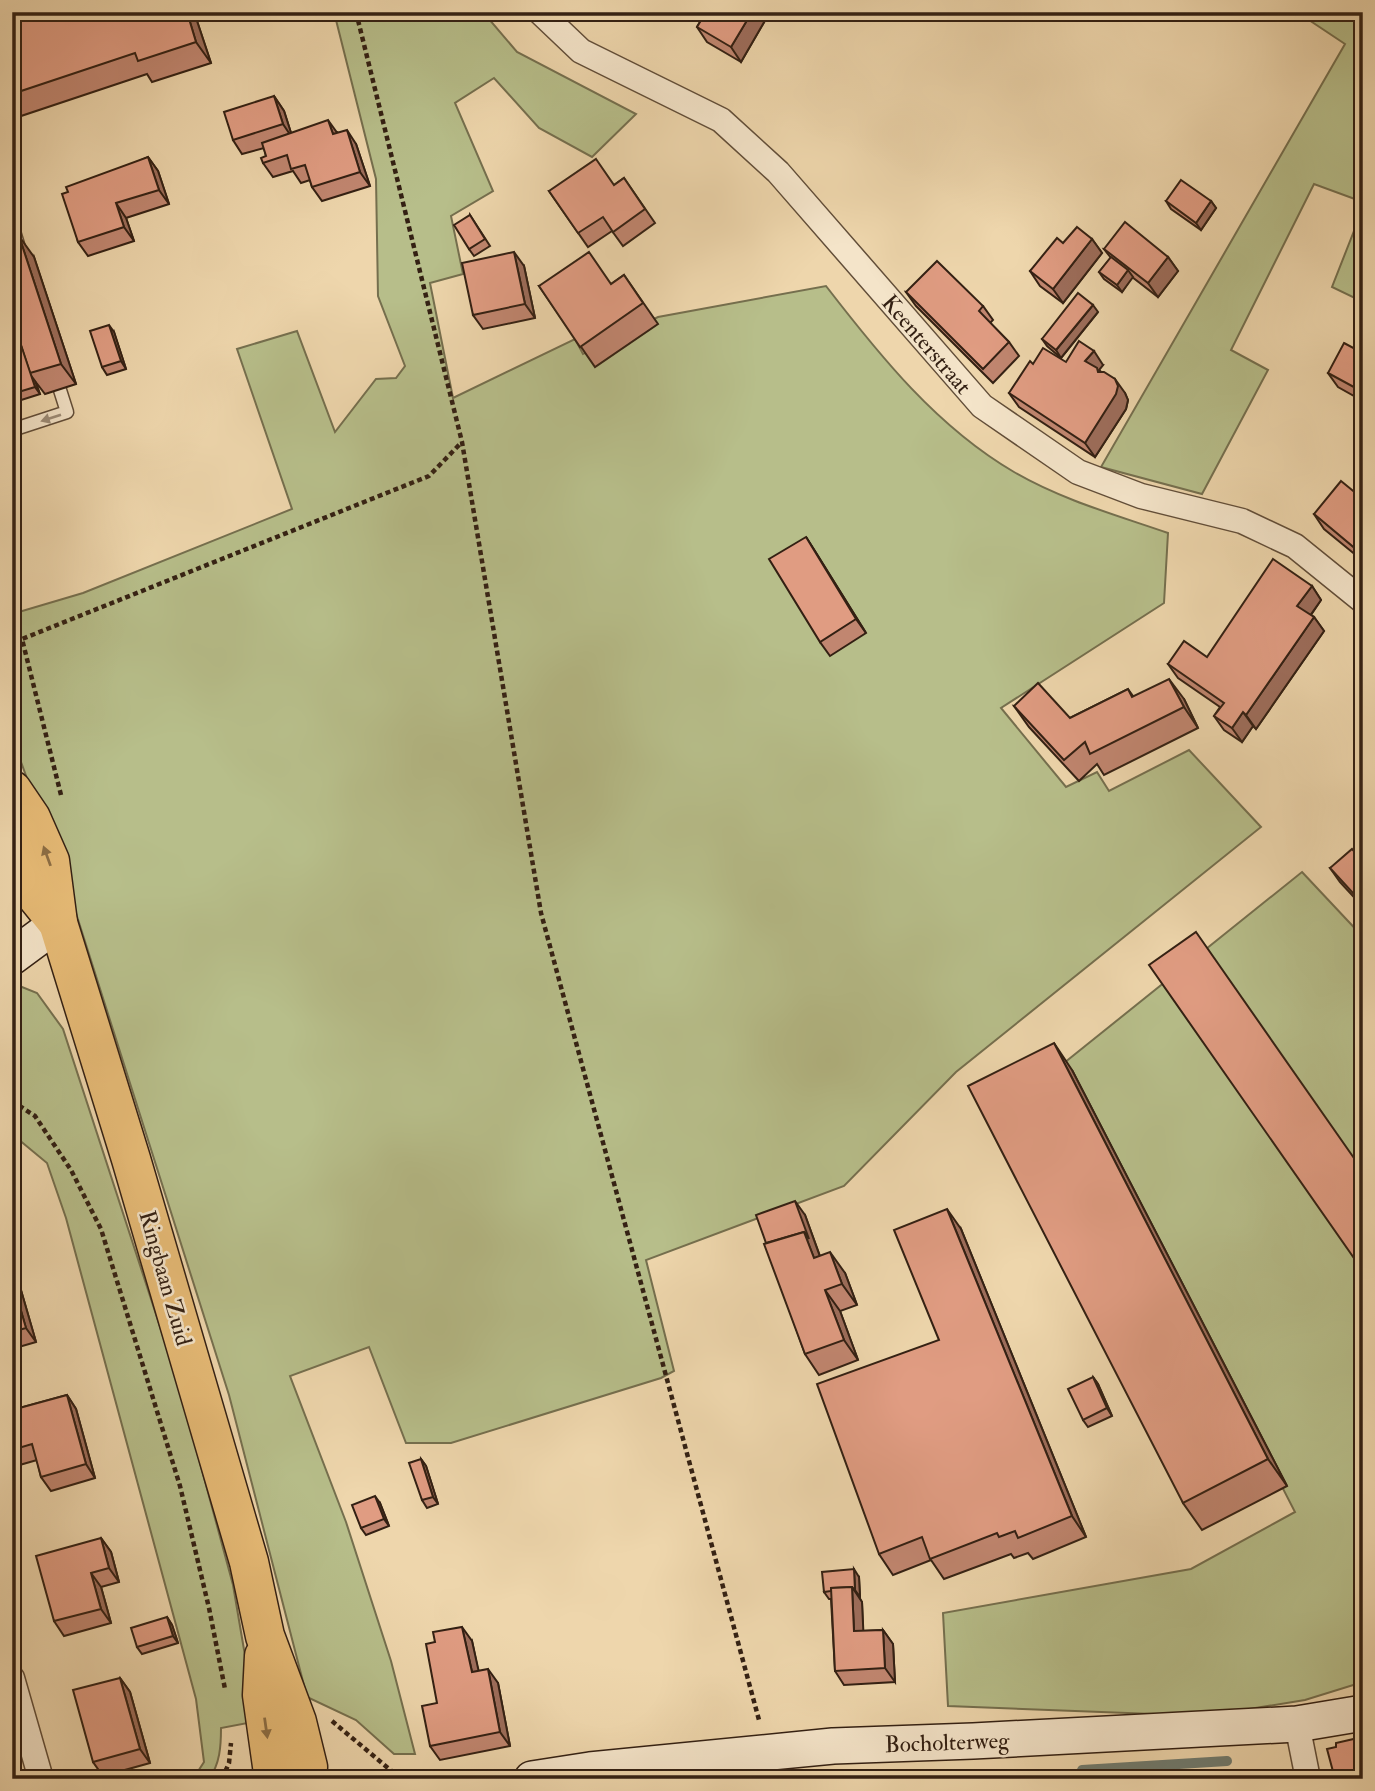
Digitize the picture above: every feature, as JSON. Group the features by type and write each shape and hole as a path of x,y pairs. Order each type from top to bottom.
{"main road":[{"name":"Ringbaan Zuid","path":"12,790 31,818 50,861 58,923 131,1158 237,1523 265,1636 262,1695 294,1774"},
{"name":"Ringbaan Zuid","path":"12,845 24,881 58,923"}],"street":[{"name":"Keenterstraat","path":"540,12 581,51 721,120 778,172 982,406 1079,472 1141,496 1242,520 1295,546 1363,601"},
{"path":"12,930 58,923"},
{"path":"12,957 58,923"},
{"path":"12,1678 41,1779"},
{"name":"Bocholterweg","path":"532,1779 768,1751 1297,1724 1363,1713"},
{"path":"1297,1724 1308,1779"}],"lane":[{"path":"12,225 23,261"},
{"path":"12,430 67,412 60,390"}],"path":[{"path":"356,12 462,442 541,913 768,1751"},
{"path":"61,795 22,639 429,476 462,442"},
{"name":"Ringbaan Zuid","path":"12,1101 35,1116 71,1170 101,1229 180,1486 225,1690"},
{"path":"222,1779 229,1763 233,1731"}],"green space":[{"path":"334,12 370,12 372,18 378,12 483,12 517,52 636,114 592,157 539,128 494,78 455,103 493,191 451,216 463,274 430,283 453,398 575,339 583,354 658,317 826,286 911,388 960,434 986,454 1051,491 1168,533 1164,603 1001,708 1066,787 1097,772 1109,791 1189,750 1261,827 956,1072 844,1186 646,1260 674,1371 661,1378 451,1443 406,1443 369,1347 290,1376 346,1522 391,1661 415,1754 394,1754 356,1720 307,1697 229,1395 75,910 21,762 12,722 12,614 83,593 292,509 237,349 297,331 335,432 376,379 396,378 405,366 378,296 376,179"},
{"path":"1297,12 1363,12 1363,202 1314,184 1231,350 1268,370 1202,494 1101,467 1345,44"},
{"path":"1363,208 1363,302 1332,287"},
{"path":"1302,872 1363,937 1363,1682 1305,1700 1206,1716 948,1706 943,1613 1191,1569 1295,1512 1064,1063"},
{"path":"12,983 37,993 63,1029 179,1385 233,1585 249,1679 253,1722 221,1728 218,1761 209,1779 193,1779 204,1762 196,1699 66,1218 47,1163 12,1134"}],"building":[{"path":"12,12 187,12 196,42 138,61 135,53 12,94"},
{"path":"706,12 752,12 731,47 697,27"},
{"path":"274,96 283,124 233,140 224,112"},
{"path":"328,120 333,134 347,130 360,172 312,187 305,165 291,169 287,155 263,163 261,158 266,156 262,143"},
{"path":"148,157 159,190 116,203 124,227 78,242 62,194 68,192 66,187"},
{"path":"596,159 614,185 624,178 645,209 613,232 603,217 578,233 549,191"},
{"path":"1181,180 1211,201 1196,223 1166,201"},
{"path":"470,215 485,239 469,249 454,225"},
{"path":"1125,222 1168,257 1148,283 1104,249"},
{"path":"1077,227 1092,239 1053,289 1030,271 1057,238 1063,243"},
{"path":"19,236 61,364 30,373 12,318 12,239"},
{"path":"514,252 525,304 473,315 462,263"},
{"path":"589,252 611,284 624,275 643,303 580,347 539,286"},
{"path":"1111,257 1128,270 1117,285 1099,272"},
{"path":"937,261 983,306 979,311 1009,342 983,369 906,292"},
{"path":"1078,293 1093,305 1056,350 1042,339"},
{"path":"109,325 121,361 102,367 90,331"},
{"path":"16,330 35,387 12,394 12,331"},
{"path":"1079,341 1094,351 1085,361 1097,368 1098,372 1104,372 1115,379 1118,386 1116,394 1085,443 1009,393 1030,361 1033,364 1043,348 1066,362"},
{"path":"1344,343 1363,353 1363,392 1328,373"},
{"path":"1341,481 1363,499 1363,555 1314,514"},
{"path":"806,537 856,619 820,642 769,559"},
{"path":"1273,559 1312,586 1297,606 1314,617 1246,715 1243,712 1232,728 1214,716 1224,703 1168,664 1184,641 1207,657"},
{"path":"1169,679 1184,707 1090,754 1085,742 1064,760 1014,706 1038,683 1070,718 1128,689 1132,697"},
{"path":"1352,849 1363,861 1363,904 1330,868"},
{"path":"1196,932 1363,1171 1363,1271 1149,965"},
{"path":"1054,1043 1268,1459 1183,1503 968,1086"},
{"path":"795,1201 809,1239 804,1232 766,1243 756,1215"},
{"path":"947,1209 1072,1516 1018,1538 1015,1531 999,1537 997,1533 930,1559 922,1537 879,1554 817,1384 939,1340 894,1230"},
{"path":"804,1232 814,1258 830,1252 842,1284 825,1290 844,1340 805,1354 764,1244"},
{"path":"12,1280 26,1328 12,1332"},
{"path":"1093,1377 1107,1408 1083,1420 1068,1389"},
{"path":"67,1395 86,1464 41,1477 32,1444 12,1450 12,1410"},
{"path":"421,1459 433,1497 422,1500 409,1463"},
{"path":"375,1496 384,1519 361,1528 352,1505"},
{"path":"101,1538 109,1568 91,1573 101,1609 54,1621 36,1556"},
{"path":"854,1569 855,1590 852,1587 831,1588 831,1591 824,1592 822,1572"},
{"path":"852,1587 854,1631 883,1630 885,1668 835,1671 831,1588"},
{"path":"167,1617 173,1636 137,1647 131,1628"},
{"path":"462,1627 472,1672 488,1669 500,1732 430,1746 422,1706 437,1703 426,1644 435,1642 433,1632"},
{"path":"120,1678 140,1749 93,1762 73,1690"},
{"path":"1358,1738 1359,1741 1363,1740 1363,1779 1335,1779 1327,1749 1336,1747 1336,1743"}],"waterway":[{"path":"1082,1770 1227,1761"}]}
